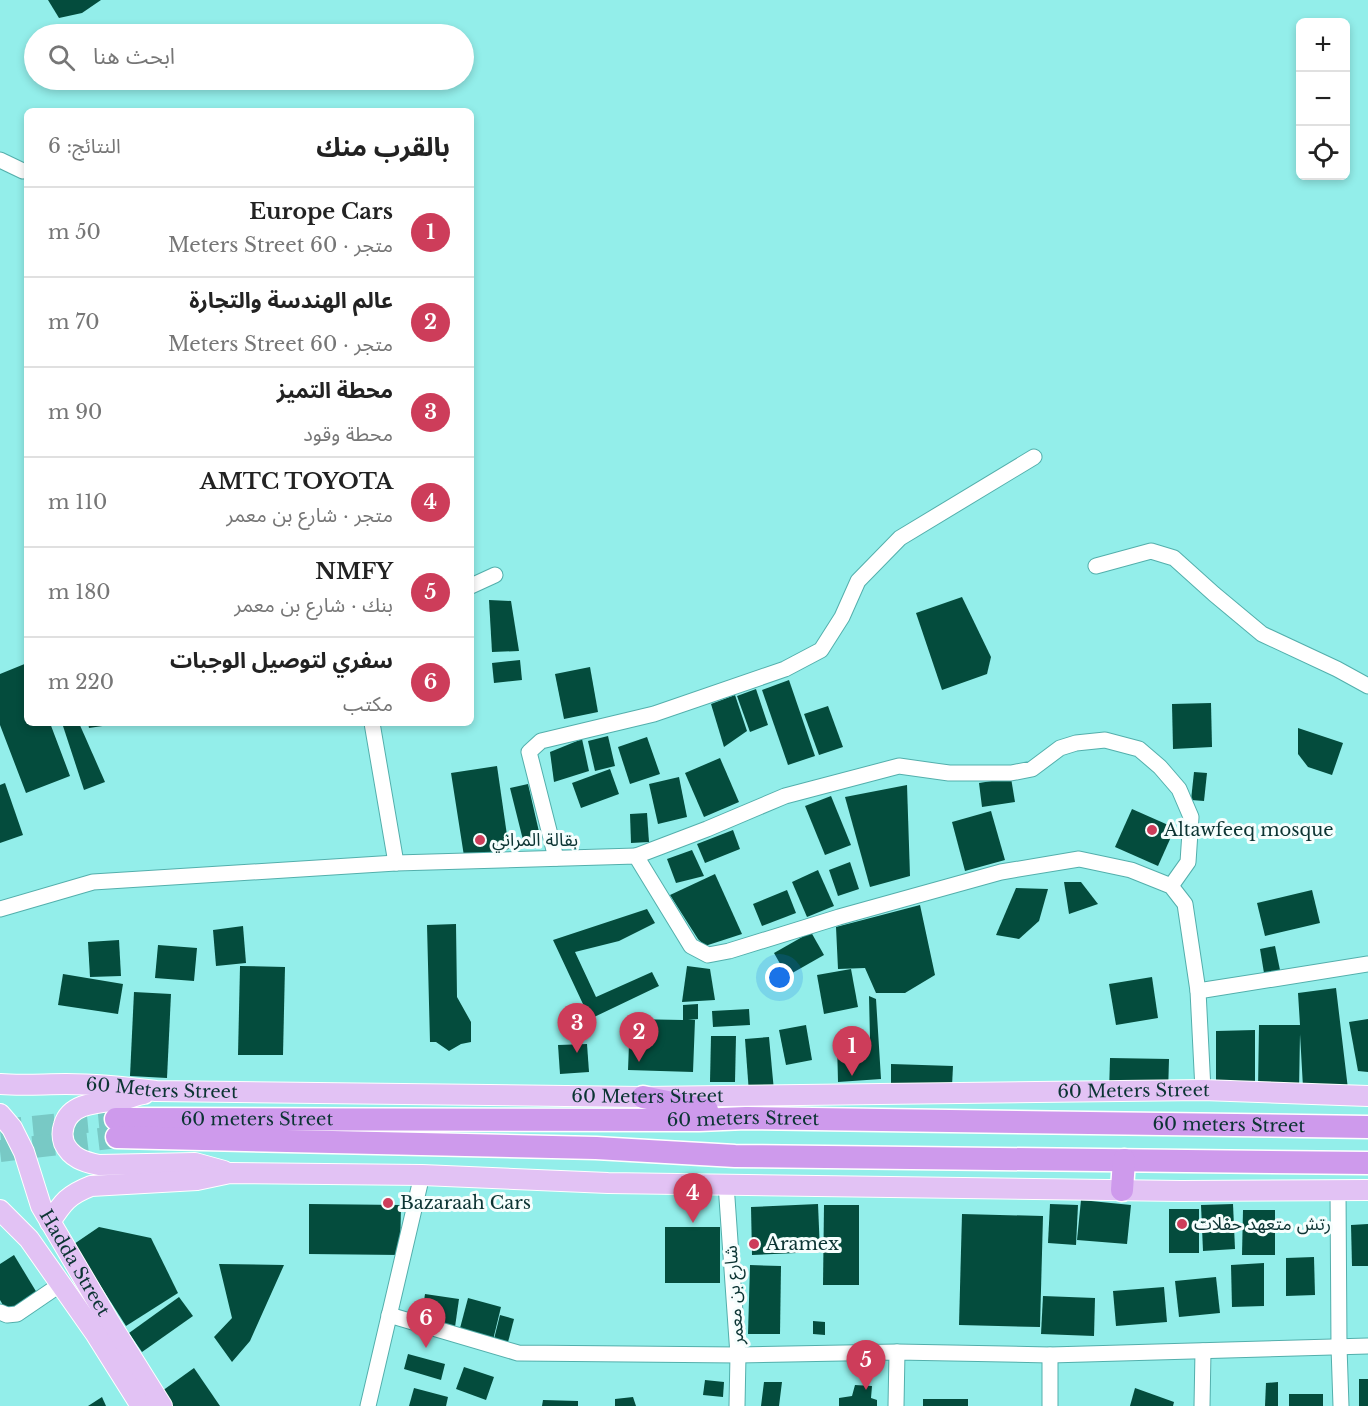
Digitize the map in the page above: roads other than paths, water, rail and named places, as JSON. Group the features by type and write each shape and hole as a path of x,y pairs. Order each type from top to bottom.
{"highway":[{"path":"643,1097 746,1118"},
{"name":"60 meters Street","path":"1368,1127 746,1118 117,1128 735,1155 1368,1162"},
{"path":"1122,1190 1124,1160"}],"main road":[{"name":"60 Meters Street","path":"0,1084 120,1086 156,1091 643,1097 1203,1090 1368,1096"},
{"path":"156,1091 126,1099 82,1106 72,1112 65,1120 62,1131 68,1150 84,1162 99,1165 195,1163 230,1173"},
{"name":"Hadda Street","path":"0,1114 12,1128 24,1152 41,1206 162,1406"},
{"path":"50,1222 63,1203 76,1192 91,1186 197,1179 230,1173 422,1175 608,1183 1122,1190 1368,1190"},
{"name":"Hadda Street","path":"0,1210 30,1239 95,1333 141,1406"}],"street":[{"path":"0,160 23,171"},
{"path":"556,858 530,752 534,746 541,741 665,710 785,669 821,650 842,617 858,580 900,538 1034,457"},
{"path":"1096,566 1151,551 1174,558 1262,634 1368,686"},
{"path":"474,585 495,575"},
{"path":"373,726 396,863"},
{"path":"0,909 93,882 396,863 636,856 785,796 899,766 949,773 1011,773 1032,769 1060,748 1076,743 1105,740 1139,749 1160,767 1179,789 1191,817 1188,862 1171,886"},
{"path":"636,856 691,946 708,955 729,951 839,917 1001,872 1079,859 1131,870 1171,886 1185,904 1198,991 1203,1090"},
{"path":"1198,991 1368,964"},
{"path":"368,1406 422,1175"},
{"name":"شارع بن معمر","path":"726,1184 738,1355 737,1406"},
{"path":"1338,1190 1341,1406"},
{"path":"0,1311 7,1315 16,1314 61,1284"},
{"path":"389,1316 518,1353 738,1355 897,1352 1050,1355 1368,1346"},
{"path":"1202,1406 1203,1351"},
{"path":"896,1406 897,1352"},
{"path":"1050,1355 1050,1406"}],"tunnel":[{"path":"0,1130 116,1119"},
{"path":"0,1151 117,1137"}],"place":[{"name":"Altawfeeq mosque","path":"1152,830"},
{"name":"بقالة المراني","path":"480,840"},
{"name":"محطة التميز","path":"577,1053"},
{"name":"عالم الهندسة والتجارة","path":"639,1062"},
{"name":"Europe Cars","path":"852,1076"},
{"name":"Bazaraah Cars","path":"388,1203"},
{"name":"AMTC TOYOTA","path":"693,1223"},
{"name":"رتش متعهد حفلات","path":"1182,1224"},
{"name":"Aramex","path":"754,1244"},
{"name":"سفري لتوصيل الوجبات","path":"426,1348"},
{"name":"NMFY","path":"866,1390"}]}
